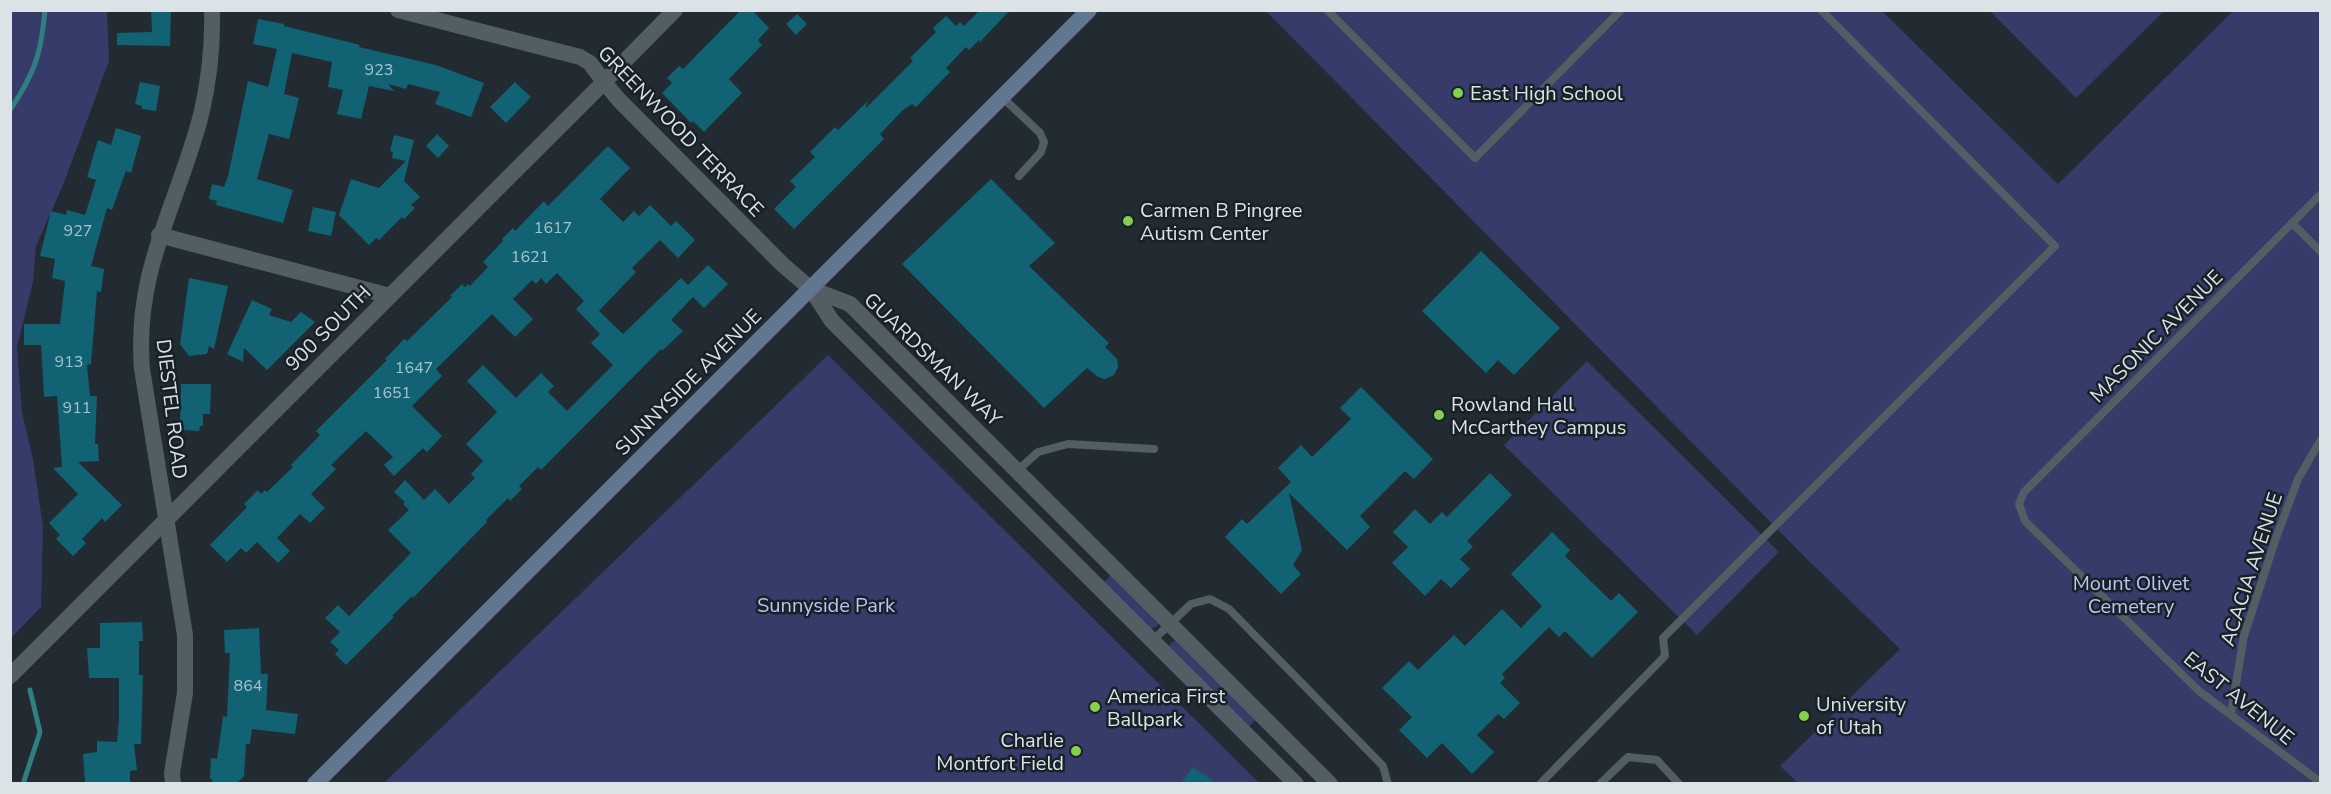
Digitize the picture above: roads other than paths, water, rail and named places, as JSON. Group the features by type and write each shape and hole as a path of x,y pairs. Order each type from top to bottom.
{"main road":[{"name":"SUNNYSIDE AVENUE","path":"315,783 1089,10"}],"street":[{"name":"DIESTEL ROAD","path":"173,783 173,766 185,693 184,617 166,520 140,348 143,303 159,235 191,148 206,93 212,47 212,10"},
{"name":"GREENWOOD TERRACE","path":"398,10 580,57 590,63 619,100 775,257 811,289"},
{"name":"900 SOUTH","path":"10,676 675,10"},
{"path":"159,235 390,296"},
{"path":"811,289 832,321 1296,783"},
{"name":"GUARDSMAN WAY","path":"811,289 849,304 1330,783"}],"lane":[{"path":"1327,10 1475,158 1621,10"},
{"path":"1540,783 1665,656 1663,638 2055,246 1821,10"},
{"path":"1002,97 1040,133 1044,142 1041,152 1019,176"},
{"name":"MASONIC AVENUE","path":"2019,504 2024,492 2320,195"},
{"path":"2292,224 2320,251"},
{"name":"ACACIA AVENUE","path":"2231,713 2244,636 2276,538 2298,479 2320,441"},
{"path":"1017,471 1038,452 1068,444 1154,449"},
{"name":"EAST AVENUE","path":"2019,504 2025,521 2199,691 2320,782"},
{"path":"1153,640 1191,604 1210,599 1229,609 1383,766 1388,783"},
{"path":"1600,783 1628,757 1657,760 1679,783"}],"waterway":[{"path":"10,110 35,63 45,10"},
{"path":"23,784 40,732 30,690"}],"place":[{"name":"East High School","path":"1458,93"},
{"name":"Carmen B Pingree Autism Center","path":"1128,221"},
{"name":"Rowland Hall McCarthey Campus","path":"1439,415"},
{"name":"America First Ballpark","path":"1095,707"},
{"name":"University of Utah","path":"1804,716"},
{"name":"Charlie Montfort Field","path":"1076,751"}],"park label":[{"name":"Mount Olivet Cemetery","path":"2131,594"},
{"name":"Sunnyside Park","path":"826,605"}]}
